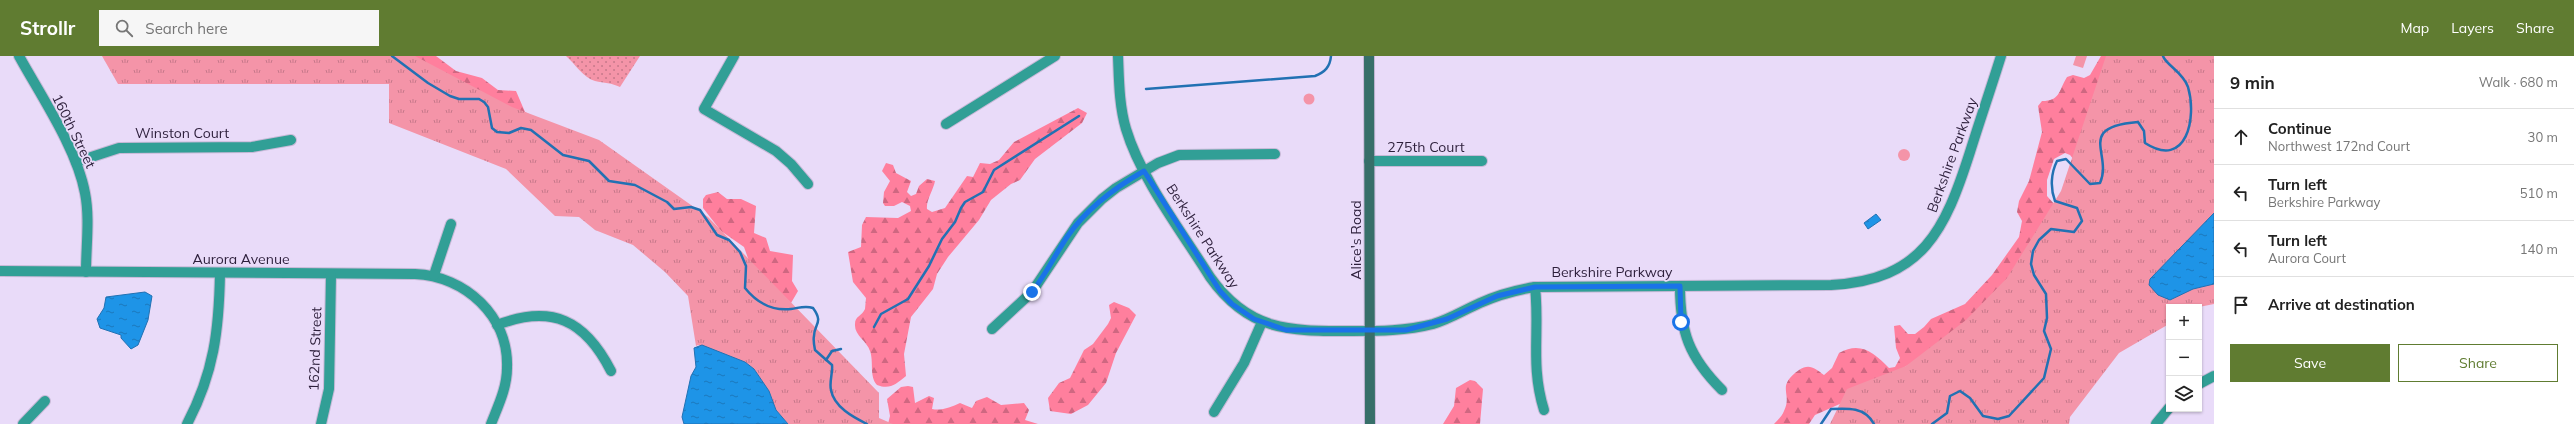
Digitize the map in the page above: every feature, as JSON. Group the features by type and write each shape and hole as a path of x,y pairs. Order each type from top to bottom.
{"main road":[{"name":"Alice's Road","path":"1369,56 1370,424"}],"street":[{"name":"160th Street","path":"19,56 76,162 85,194 86,272"},
{"path":"734,56 704,109 776,151 791,164 808,184"},
{"path":"946,124 1055,56"},
{"name":"Berkshire Parkway","path":"1118,56 1122,111 1132,144 1144,171 1220,291 1245,313 1262,322 1301,331 1370,331 1422,327 1447,319 1497,296 1535,287 1851,284 1881,276 1909,260 1934,236 1951,209 2001,56"},
{"name":"Winston Court","path":"76,162 119,148 252,147 290,140"},
{"path":"992,329 1032,292 1067,237 1089,210 1116,188 1168,158 1190,153 1275,154"},
{"name":"275th Court","path":"1369,161 1482,161"},
{"path":"434,275 451,224"},
{"name":"Aurora Avenue","path":"0,271 434,275 456,283 477,298 498,326"},
{"path":"187,424 205,385 212,363 219,316 220,273"},
{"name":"162nd Street","path":"321,424 329,389 331,274"},
{"path":"1680,286 1681,322 1685,336 1699,364 1722,390"},
{"path":"1535,287 1537,304 1536,369 1544,410"},
{"path":"491,424 505,384 507,368 506,353 498,326 534,315 564,320 582,330 591,338 611,371"},
{"path":"1214,412 1240,370 1262,322"},
{"path":"2202,382 2214,376"},
{"path":"23,424 45,401"},
{"path":"2156,424 2166,412"}],"green space":[{"path":"102,56 415,56 512,107 599,140 708,217 879,393 879,418 893,424 788,424 776,410 769,391 754,369 745,362 698,345 696,346 688,296 665,272 633,245 595,230 579,217 555,216 506,169 389,123 389,84 118,84"},
{"path":"404,56 436,56 456,71 482,78 498,90 516,91 525,112 613,160"},
{"path":"566,56 640,56 620,87 591,79 583,74"},
{"path":"2076,56 2087,56 2083,68 2073,65"},
{"path":"2101,56 2158,56 2088,178 2070,155 2065,153 2054,159 2047,180 2047,196 2055,205 2039,290 1842,403 1815,415 1809,424 1774,424 1782,415 1786,405 1786,386 1788,381 1799,370 1806,367 1812,367 1824,375 1832,368 1839,353 1854,348 1867,350 1889,368 1895,367 1900,358 1896,348 1894,326 1900,325 1908,334 1915,334 1931,319 1965,304 1992,275 2019,237 2022,221 2017,212 2019,201 2029,181 2042,132 2038,106 2042,101 2048,101 2058,95 2067,77 2073,75 2084,78 2090,75"},
{"path":"2106,56 2214,56 2214,304 2202,306 2202,304 2166,304 2166,326 2119,353 2070,417 2069,424 1830,424 1847,389 1906,366 1966,320 2007,278 2061,191"},
{"path":"1309,93 1313,95 1315,99 1313,103 1309,105 1305,103 1303,99 1305,95"},
{"path":"1078,108 1087,113 1082,123 1035,159 1020,180 1011,184 991,200 979,220 948,257 937,274 933,289 911,317 904,354 906,376 893,385 886,387 877,385 872,373 870,351 855,328 856,319 865,309 866,298 853,282 848,252 861,247 862,225 866,217 898,218 911,211 910,206 902,202 894,206 885,206 883,203 884,192 890,181 882,171 886,163 893,165 896,173 911,181 907,192 911,196 916,194 919,186 927,179 935,181 927,206 927,209 932,212 945,208 967,176 973,177 980,163 990,164 999,160 1014,142"},
{"path":"1906,149 1909,150 1909,160 1902,161 1899,160 1898,153 1899,150"},
{"path":"718,192 727,199 741,199 756,206 754,233 766,238 770,251 793,255 792,281 798,291 791,303 749,261 744,247 721,231 703,208 703,199 706,195"},
{"path":"1114,302 1129,308 1136,315 1116,353 1106,383 1088,405 1071,414 1050,411 1048,398 1059,383 1070,378 1084,350 1093,344 1108,324 1111,318 1109,305"},
{"path":"1470,380 1475,381 1483,389 1480,424 1443,424 1454,406 1456,388"},
{"path":"901,387 913,387 915,403 929,396 934,398 932,409 943,409 960,403 972,408 976,401 987,397 1001,405 1024,403 1029,410 1025,420 1038,424 888,424 890,416 887,399"}],"water":[{"path":"2214,213 2214,284 2193,289 2170,300 2158,295 2149,285 2150,279"},
{"path":"1876,214 1881,220 1868,229 1864,223"},
{"path":"145,292 152,296 148,320 138,345 131,349 121,338 121,335 100,328 97,319 104,308 106,297"},
{"path":"702,345 745,362 754,369 769,391 776,410 788,424 684,424 682,417 691,376 696,367 694,348"}],"waterway":[{"path":"392,56 428,83 450,96 459,99 479,99 484,102 488,107 492,128 497,132 509,133 521,128 531,130 563,155 589,161 609,181 635,185 667,202 674,209 691,207 700,210 717,235 729,240 740,252 746,266 745,288 755,298 765,305 777,309 805,307 813,308 818,317 818,323 814,332 815,350 832,365 831,387 833,396 836,402 845,411 867,424"},
{"path":"1146,89 1315,76 1322,73 1326,69 1331,56"},
{"path":"1932,424 1947,413 1950,396 1960,391 1970,398 1983,416 1998,419 2009,416 2044,378 2051,349 2044,331 2047,318 2046,294 2034,275 2031,264 2033,251 2039,240 2051,229 2074,232 2082,221 2077,208 2055,201 2052,186 2052,176 2055,166 2057,161 2066,159 2090,184 2100,183 2103,172 2100,144 2102,136 2107,130 2119,125 2138,122 2144,131 2145,143 2159,150 2171,150 2179,145 2186,136 2189,125 2191,112 2188,87 2179,73 2167,63 2163,56"},
{"path":"874,327 881,314 908,299 929,266 942,239 955,222 961,208 965,202 983,192 994,170 1079,116"},
{"path":"826,360 832,351 841,349"},
{"path":"1821,424 1831,409 1856,410 1866,414 1874,424"}],"route":[{"path":"1032,292 1051,265 1067,237 1089,210 1116,188 1144,171 1220,291 1232,304 1254,319 1270,326 1286,330 1301,331 1406,330 1422,327 1447,319 1497,296 1535,287 1550,286 1680,286 1681,322"}]}
